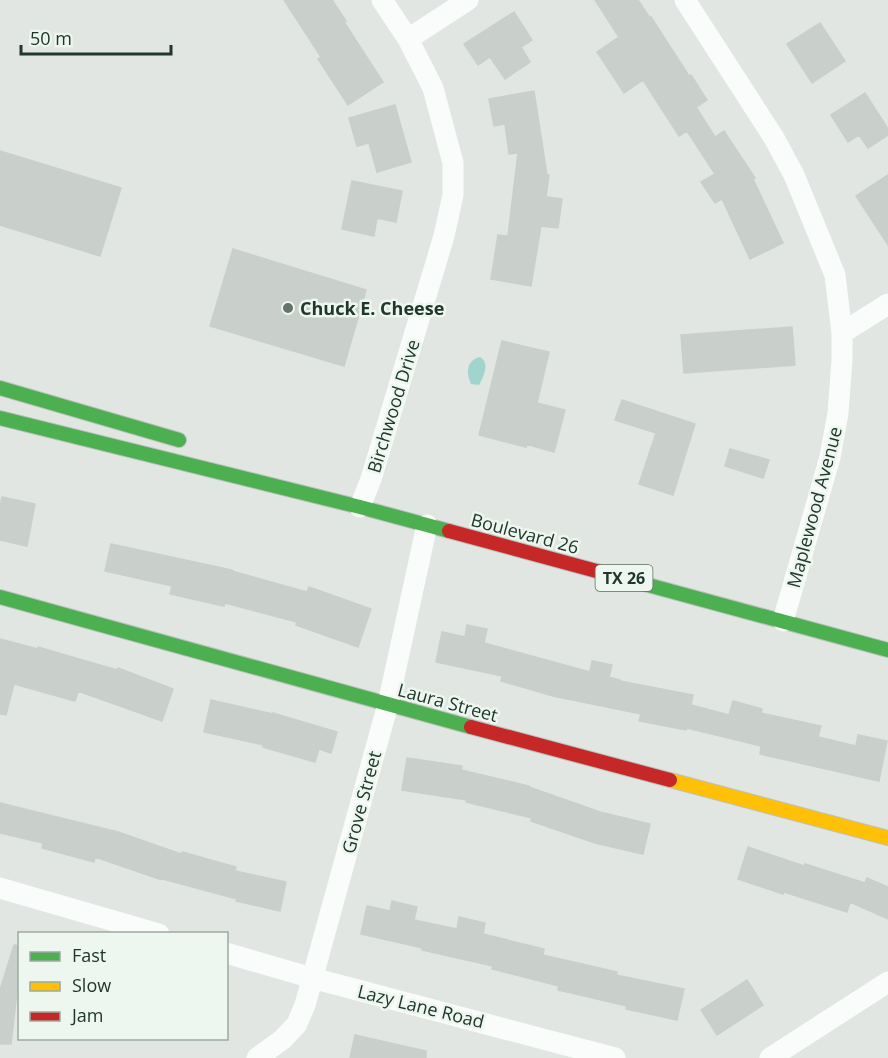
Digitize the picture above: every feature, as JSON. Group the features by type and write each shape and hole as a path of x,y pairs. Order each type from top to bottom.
{"main road":[{"path":"0,388 197,445"},
{"name":"Boulevard 26","path":"0,418 360,507 888,650"},
{"name":"Boulevard 26","path":"260,469 360,507"},
{"name":"Laura Street","path":"0,597 279,675 888,838"}],"street":[{"name":"Birchwood Drive","path":"360,507 371,479 444,236 453,195 453,163 433,88 408,39 382,0"},
{"path":"408,39 468,0"},
{"name":"Maplewood Avenue","path":"685,0 774,138 794,175 835,275 842,333 838,413 830,457 783,621"},
{"path":"842,333 888,304"},
{"name":"Grove Street","path":"257,1058 283,1039 297,1024 305,1005 388,704 427,525"},
{"path":"0,888 155,932"},
{"name":"Lazy Lane Road","path":"228,954 615,1058"},
{"path":"770,1058 888,982"}],"water":[{"path":"480,357 485,363 484,374 479,385 471,384 468,368 472,361"}],"building":[{"path":"284,0 332,0 383,82 348,105 318,59 321,57"},
{"path":"595,0 638,0 707,100 696,107 715,137 724,131 755,178 753,179 783,243 750,259 722,199 715,203 701,182 715,174 687,131 679,136 643,80 624,93 597,52 619,37"},
{"path":"514,12 532,40 521,47 530,62 505,79 490,57 478,65 464,44"},
{"path":"820,23 845,61 812,83 787,44"},
{"path":"534,91 547,175 549,175 546,197 562,199 558,228 541,226 531,286 491,279 498,235 508,236 518,153 509,154 505,124 494,126 489,99"},
{"path":"865,93 888,129 888,135 868,148 859,135 848,142 831,115"},
{"path":"395,105 411,162 377,172 369,143 357,146 349,118"},
{"path":"0,151 121,188 100,256 0,225"},
{"path":"888,175 888,245 856,196"},
{"path":"352,181 402,191 396,222 377,218 374,236 342,229"},
{"name":"Chuck E. Cheese","path":"233,249 366,290 344,366 210,326"},
{"path":"792,327 795,365 684,373 681,335"},
{"path":"502,341 549,352 537,403 565,410 554,452 479,435"},
{"path":"622,400 695,424 673,495 639,484 656,433 615,420"},
{"path":"730,449 769,460 763,478 725,466"},
{"path":"2,497 35,504 27,546 0,540"},
{"path":"111,544 232,570 307,592 309,587 371,609 358,647 296,625 297,622 225,603 224,606 170,594 172,586 105,571"},
{"path":"467,625 487,629 484,643 590,672 592,661 612,665 609,677 693,695 691,705 729,715 733,701 762,709 761,713 821,726 818,737 856,746 858,735 887,741 879,781 760,754 761,746 687,728 686,730 639,721 641,714 553,696 501,681 502,676 436,662 442,632 465,637"},
{"path":"0,639 38,649 38,647 117,670 118,668 173,689 162,721 78,691 75,701 14,684 6,715 0,714"},
{"path":"211,700 273,713 337,732 331,753 319,749 315,762 263,747 264,745 204,732"},
{"path":"407,758 462,766 461,770 529,786 600,812 650,824 643,854 595,843 531,821 532,818 466,802 467,800 402,790"},
{"path":"0,803 118,832 181,854 182,852 236,867 235,871 286,882 280,911 159,879 95,857 94,862 42,848 43,843 0,833"},
{"path":"748,847 865,883 867,878 888,887 888,919 850,902 847,912 738,879"},
{"path":"392,901 417,907 414,920 457,929 459,917 485,923 483,934 544,949 543,955 617,972 616,975 684,989 677,1020 626,1009 627,1006 558,990 559,986 492,969 493,966 361,934 367,906 390,911"},
{"path":"14,945 18,946 18,983 11,1044 0,1044 0,990"},
{"path":"747,980 763,1005 717,1035 701,1010"},
{"path":"355,1035 426,1051 426,1058 350,1058"}],"traffic: fast":[{"path":"0,388 179,440"},
{"path":"0,418 449,531"},
{"path":"637,582 888,650"},
{"path":"0,597 471,727"}],"traffic: slow":[{"path":"670,780 888,838"}],"traffic: jam":[{"path":"449,531 637,582"},
{"path":"471,727 670,780"}],"place":[{"name":"Chuck E. Cheese","path":"288,308"}]}
